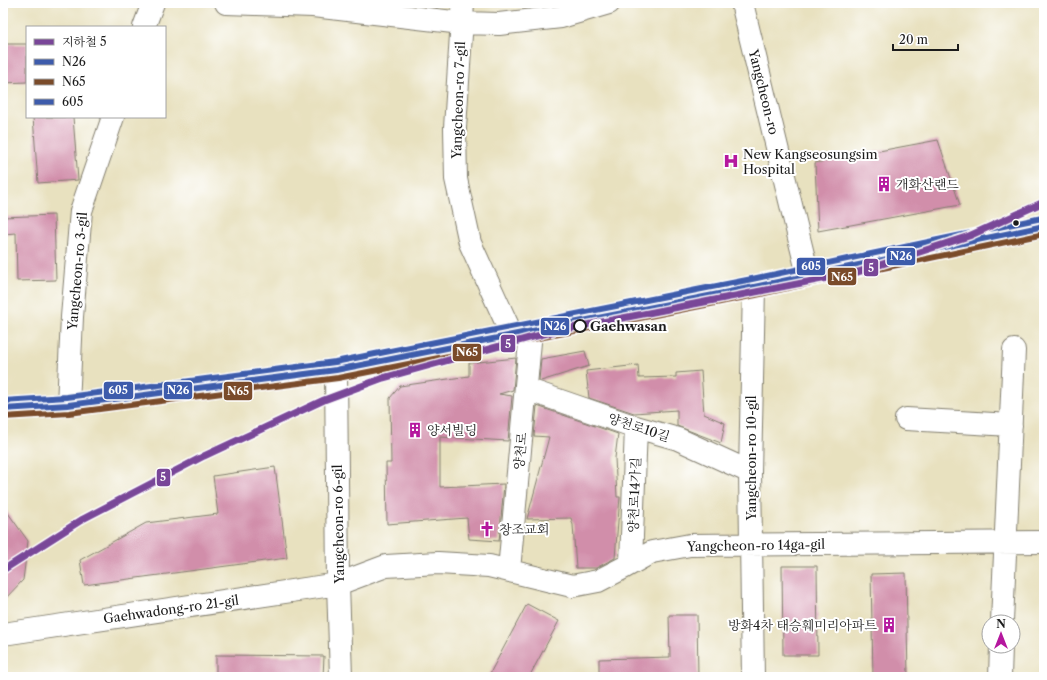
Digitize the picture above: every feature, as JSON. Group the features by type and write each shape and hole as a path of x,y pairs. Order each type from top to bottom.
{"street":[{"path":"144,26 152,3"},
{"name":"Yangcheon-ro 7-gil","path":"226,3 462,13 455,128 456,179 470,244 522,333"},
{"path":"462,13 499,24 561,18 609,3"},
{"name":"Yangcheon-ro","path":"742,3 808,275"},
{"name":"Yangcheon-ro 3-gil","path":"68,406 72,317 81,211 113,118"},
{"path":"3,409 68,406 336,370 1044,226"},
{"name":"Yangcheon-ro 10-gil","path":"753,677 750,472 754,286"},
{"name":"양천로","path":"509,570 526,389 522,333"},
{"path":"1002,614 1014,350"},
{"name":"Yangcheon-ro 6-gil","path":"336,370 338,584 341,677"},
{"name":"양천로10길","path":"526,389 678,440 750,472"},
{"path":"906,419 1011,425"},
{"name":"양천로14가길","path":"631,564 636,427"},
{"name":"Yangcheon-ro 14ga-gil","path":"338,584 386,566 438,563 489,566 572,586 598,581 652,552 690,545 1044,542"},
{"name":"Gaehwadong-ro 21-gil","path":"3,634 338,584"},
{"path":"1000,677 1001,654"}],"building":[{"path":"3,44 26,44 26,82 3,83"},
{"path":"33,118 73,118 78,180 38,183"},
{"name":"개화산랜드","path":"938,140 960,205 818,231 815,163"},
{"path":"54,215 56,280 17,281 16,233 3,234 3,217"},
{"path":"585,351 589,366 541,381 539,380 541,359"},
{"path":"516,358 513,390 499,394 512,396 508,441 440,437 440,487 504,484 499,541 469,539 467,518 387,524 386,463 391,463 390,398 400,386 469,376 469,363"},
{"path":"638,365 639,378 676,377 676,373 701,371 704,414 725,423 721,443 677,426 677,410 634,413 589,398 586,371"},
{"path":"537,406 618,434 615,458 617,497 620,497 615,558 596,568 576,568 573,525 571,518 527,519 549,437 534,436"},
{"path":"275,467 287,558 84,585 80,560 146,523 218,514 213,476"},
{"path":"3,506 28,541 23,580 3,601"},
{"path":"782,566 817,566 818,655 783,655"},
{"name":"방화4차 태승훼미리아파트","path":"906,573 908,677 873,677 871,574"},
{"path":"527,604 559,621 529,677 488,677"},
{"path":"669,615 697,615 698,677 599,677 599,659 670,657"},
{"path":"216,655 324,656 323,677 216,677"}],"metro line":[{"name":"5","path":"3,570 83,519 204,456 324,400 383,378 551,332 858,272 969,236 1044,202"}],"transit line":[{"name":"605","path":"3,401 67,397 335,362 752,279 1042,218"},
{"name":"N26","path":"3,409 68,405 336,370 754,287 1044,226"},
{"name":"N65","path":"3,417 69,413 338,378 756,295 1044,234"}],"place":[{"name":"New Kangseosungsim Hospital","path":"731,161"},
{"name":"개화산랜드","path":"884,184"},
{"name":"Gaehwasan","path":"580,326"},
{"name":"양서빌딩","path":"415,430"},
{"name":"창조교회","path":"487,529"},
{"name":"방화4차 태승훼미리아파트","path":"889,625"}]}
